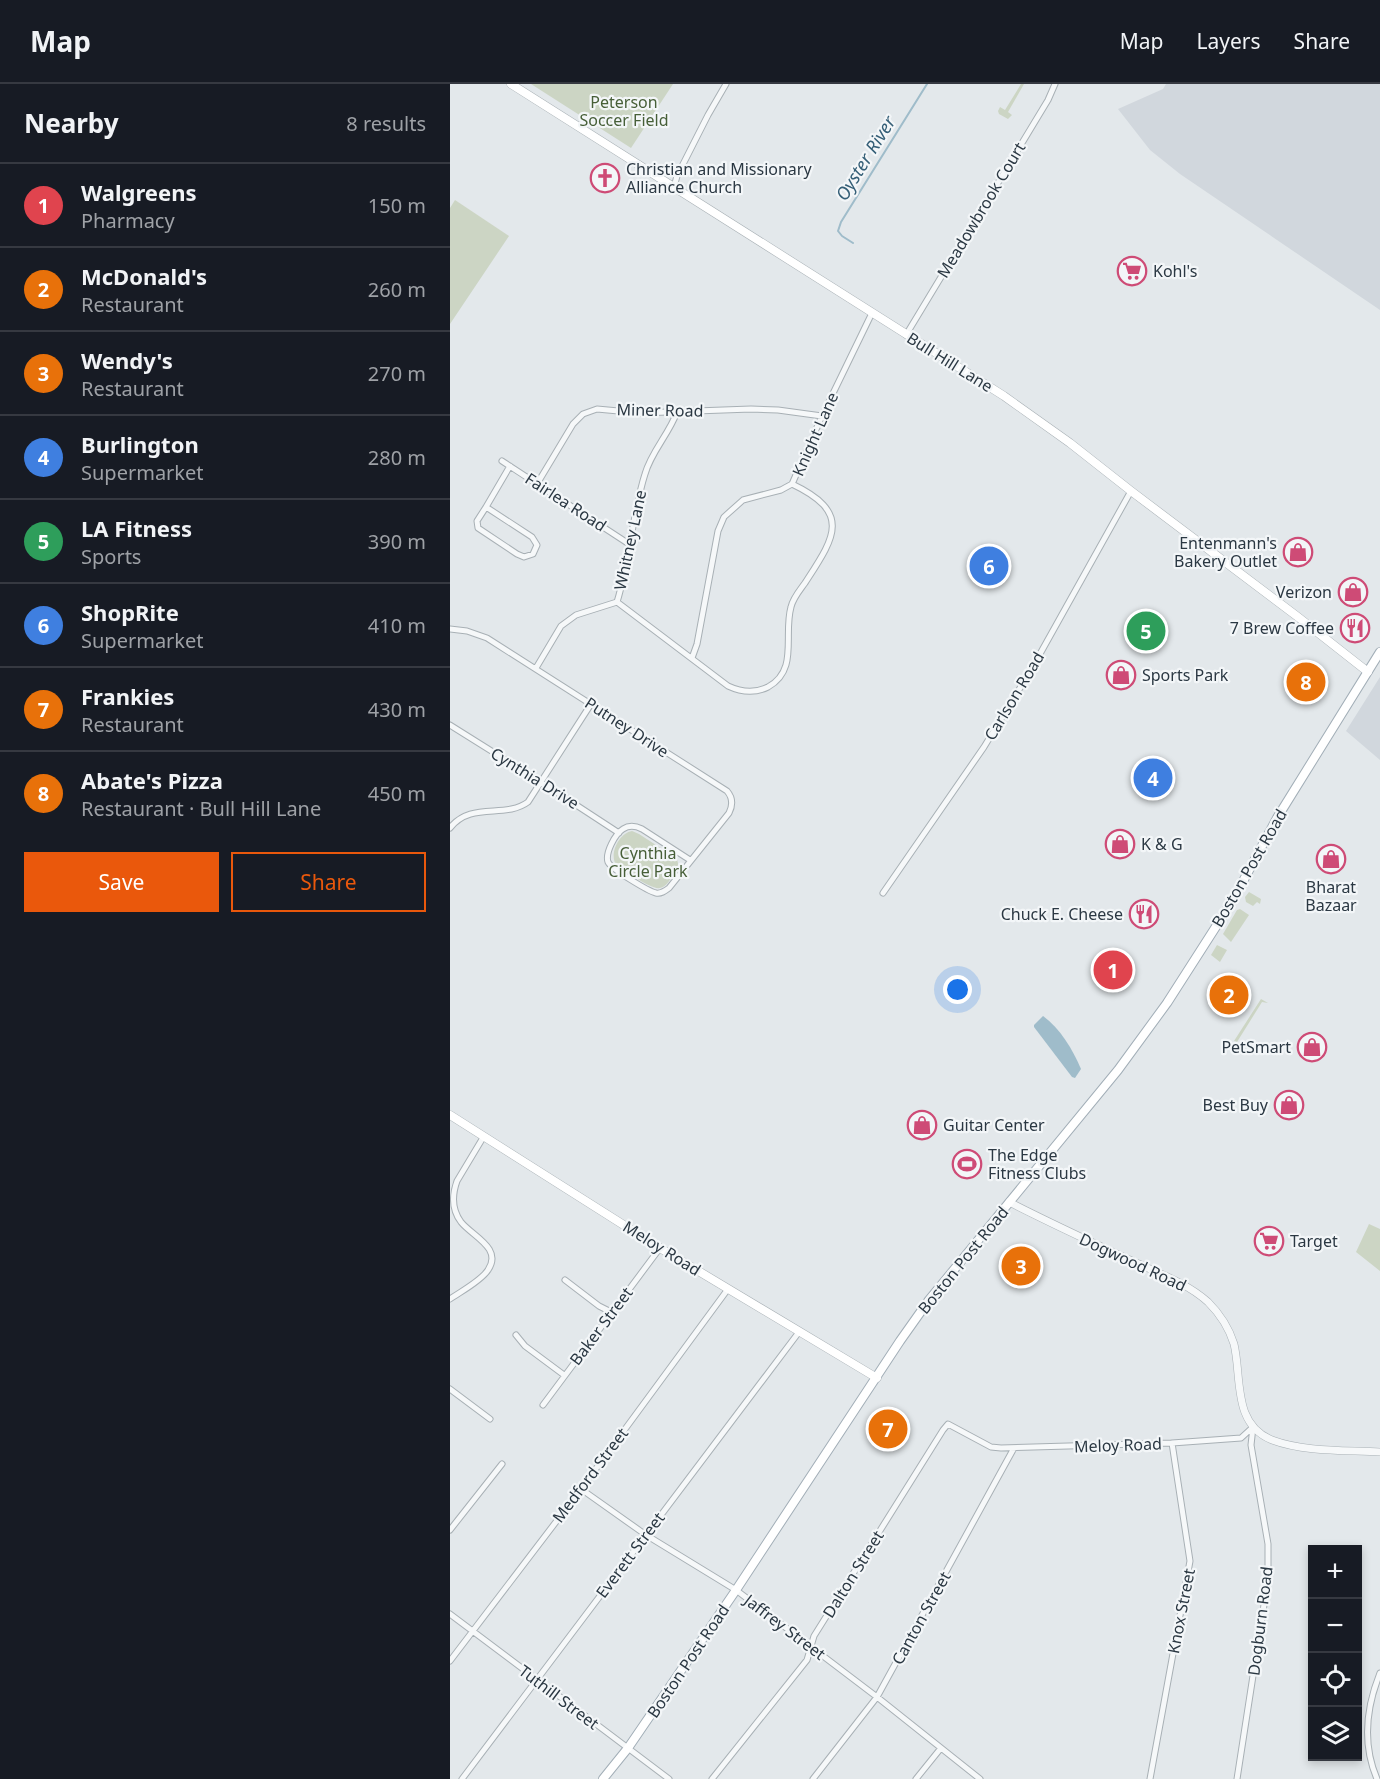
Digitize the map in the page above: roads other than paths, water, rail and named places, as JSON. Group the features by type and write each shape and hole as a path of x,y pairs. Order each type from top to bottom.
{"main road":[{"name":"Bull Hill Lane","path":"511,84 1004,396 1070,443 1368,672"},
{"name":"Boston Post Road","path":"603,1779 628,1748 736,1590 929,1300 1118,1070 1167,1003 1233,900 1277,818 1380,652"},
{"name":"Meloy Road","path":"450,1115 660,1248 877,1378"}],"street":[{"path":"674,187 682,166 726,84"},
{"name":"Meadowbrook Court","path":"906,335 1048,100 1055,84"},
{"name":"Knight Lane","path":"692,658 697,644 718,531 724,517 743,500 781,490 792,484 872,313"},
{"name":"Miner Road","path":"537,484 573,424 590,411 609,409 677,412 751,409 822,416"},
{"name":"Whitney Lane","path":"536,668 561,626 576,615 617,602 646,470 677,412"},
{"name":"Fairlea Road","path":"502,461 629,544"},
{"path":"486,507 532,537 537,545 533,554 524,557 517,554 478,528 477,521 510,466"},
{"path":"617,602 728,686 738,691 748,692 763,690 771,685 787,663 791,607 828,547 832,530 825,506 809,492 792,484"},
{"name":"Carlson Road","path":"883,893 984,747 1031,670 1131,491"},
{"name":"Putney Drive","path":"450,629 479,634 536,668 730,794 732,802 729,813 690,860"},
{"path":"450,828 453,824 480,811 513,809 528,802 591,704"},
{"name":"Cynthia Drive","path":"450,725 619,833"},
{"path":"629,827 639,827 690,860 666,891 652,892 609,864 608,851 619,833 629,827"},
{"path":"450,1299 484,1274 491,1263 487,1245 457,1216 453,1196 457,1181 484,1136"},
{"name":"Dogwood Road","path":"1009,1202 1171,1278 1193,1290 1209,1304 1223,1321 1231,1336 1236,1354 1242,1406 1253,1427"},
{"name":"Baker Street","path":"543,1405 660,1248"},
{"path":"564,1280 611,1312"},
{"name":"Medford Street","path":"450,1661 581,1489 728,1289"},
{"name":"Everett Street","path":"462,1779 799,1332"},
{"path":"516,1335 525,1346 564,1375"},
{"path":"451,1393 490,1419"},
{"name":"Meloy Road","path":"948,1424 992,1447 1014,1448 1172,1443 1241,1437 1253,1427"},
{"name":"Dalton Street","path":"712,1779 807,1660 814,1636 948,1424"},
{"path":"1253,1427 1266,1437 1288,1444 1380,1452"},
{"name":"Dogburn Road","path":"1237,1779 1268,1579 1268,1544 1251,1445 1253,1427"},
{"name":"Knox Street","path":"1150,1779 1190,1561 1172,1443"},
{"name":"Canton Street","path":"813,1779 877,1697 1014,1448"},
{"path":"450,1530 502,1464"},
{"name":"Jaffrey Street","path":"581,1489 646,1535 736,1590 980,1779"},
{"name":"Tuthill Street","path":"450,1614 669,1779"},
{"path":"1377,1779 1370,1759 1366,1735 1369,1710 1380,1673"},
{"path":"916,1779 941,1748"}],"water":[{"path":"1043,1016 1060,1033 1074,1054 1081,1069 1075,1078 1034,1027"}],"waterway":[{"name":"Oyster River","path":"853,243 838,231 841,222 927,84"}],"place":[{"name":"Christian and Missionary Alliance Church","path":"605,178"},
{"name":"Kohl's","path":"1132,271"},
{"name":"Entenmann's Bakery Outlet","path":"1298,552"},
{"name":"ShopRite","path":"989,566"},
{"name":"Verizon","path":"1353,592"},
{"name":"7 Brew Coffee","path":"1355,628"},
{"name":"LA Fitness","path":"1146,631"},
{"name":"Sports Park","path":"1121,675"},
{"name":"Abate's Pizza","path":"1306,682"},
{"name":"Burlington","path":"1153,778"},
{"name":"K & G","path":"1120,844"},
{"name":"Bharat Bazaar","path":"1331,859"},
{"name":"Chuck E. Cheese","path":"1144,914"},
{"name":"Walgreens","path":"1113,970"},
{"name":"McDonald's","path":"1229,995"},
{"name":"PetSmart","path":"1312,1047"},
{"name":"Best Buy","path":"1289,1105"},
{"name":"Guitar Center","path":"922,1125"},
{"name":"The Edge Fitness Clubs","path":"967,1164"},
{"name":"Target","path":"1269,1241"},
{"name":"Wendy's","path":"1021,1266"},
{"name":"Frankies","path":"888,1429"}],"park label":[{"name":"Peterson Soccer Field","path":"624,111"},
{"name":"Cynthia Circle Park","path":"648,862"}]}
